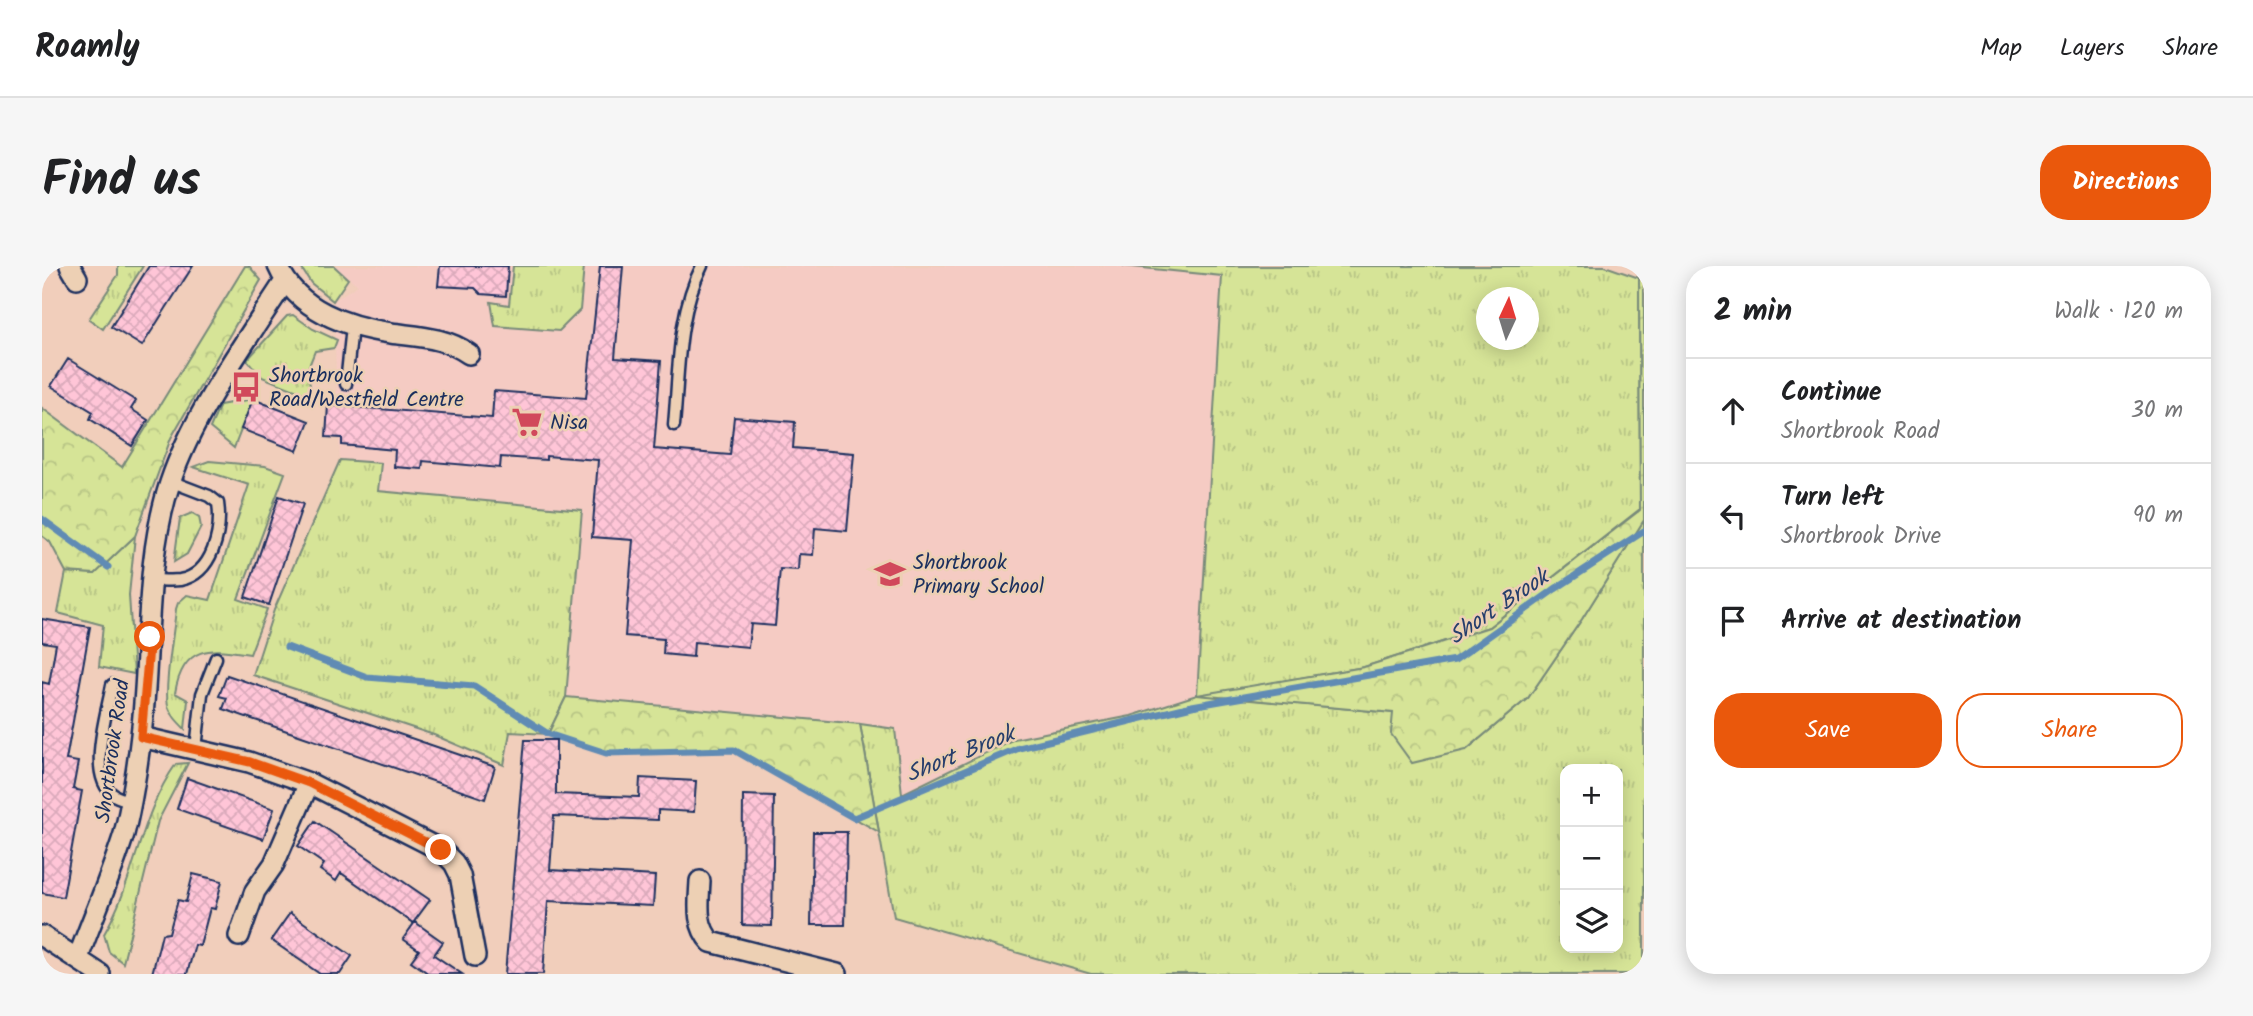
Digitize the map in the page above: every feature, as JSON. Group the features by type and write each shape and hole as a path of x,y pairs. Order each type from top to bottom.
{"street":[{"path":"281,274 306,302 352,326 441,340 469,354"},
{"name":"Shortbrook Road","path":"78,958 124,833 141,737 152,580 162,510 170,481 205,410 281,274"},
{"path":"141,737 250,762 309,783 441,850 454,863 460,875 475,956"},
{"path":"239,936 256,891 274,864 309,783"},
{"path":"700,881 699,915 702,933 711,942 836,974"},
{"path":"42,936 100,974"}],"lane":[{"path":"674,425 682,330 689,299 702,266"},
{"path":"346,384 352,326"},
{"path":"152,580 181,580 202,568 219,530 218,503 209,496 170,481"},
{"path":"196,749 202,695 216,658"},
{"path":"112,685 99,761 102,781 113,795 130,801"}],"shaded area":[{"name":"Shortbrook Primary School","path":"334,266 513,266 509,305 491,303 495,325 580,310 584,266 1123,266 1222,275 1197,695 1131,716 1014,739 902,794 894,729 566,697 582,510 378,491 381,463 340,460 333,301 358,285"}],"green space":[{"path":"118,266 143,266 103,329 89,319 118,275"},
{"path":"245,266 249,266 261,280 171,438 135,536 95,574 66,572 50,542 42,536 42,408 122,467"},
{"path":"300,266 334,266 348,279 333,301 311,283"},
{"path":"513,266 584,266 580,310 559,331 495,326 491,302 509,305"},
{"path":"1123,266 1605,266 1639,278 1640,509 1489,627 1364,667 1201,695 1394,713 1466,750 1528,698 1582,619 1644,520 1644,974 1091,974 894,917 860,724 895,729 902,794 1014,739 1131,716 1197,695 1222,276"},
{"path":"1639,278 1644,280 1644,520 1582,619 1528,698 1466,750 1412,763 1391,734 1393,713 1197,695 1364,667 1489,627 1640,510"},
{"path":"293,315 313,329 337,340 334,348 315,351 309,366 310,396 262,377 247,360 287,316"},
{"path":"253,399 234,448 210,428 220,405"},
{"path":"340,460 381,463 378,491 582,510 566,697 548,734 510,732 504,765 434,735 253,675 274,610"},
{"path":"209,461 265,466 285,473 238,599 267,609 250,654 211,651 192,658 184,666 175,693 188,700 185,729 171,712 167,697 176,609 178,603 187,595 210,600 249,485 193,467"},
{"path":"192,513 199,517 201,527 187,554 174,562 180,518"},
{"path":"135,536 129,595 134,674 99,667 103,625 58,613 66,572 95,574"},
{"path":"566,697 860,724 879,832 734,750 606,753 548,734"},
{"path":"188,763 158,821 123,963 109,952 104,934 124,892 145,826 164,784 176,764"}],"building":[{"path":"149,266 193,266 142,346 111,327"},
{"path":"440,266 508,266 506,296 481,294 475,288 438,286"},
{"path":"600,266 623,266 615,358 661,361 654,449 730,455 734,417 795,422 793,448 854,453 847,531 815,528 813,555 799,554 798,570 780,569 775,626 751,624 748,647 694,642 693,657 663,654 664,639 625,636 633,540 592,537 598,460 546,456 546,460 501,457 500,468 423,461 422,469 394,467 395,450 342,445 342,438 326,437 328,405 492,418 494,391 586,398"},
{"path":"68,359 136,401 131,409 148,420 132,446 90,419 93,412 51,386"},
{"path":"253,399 309,421 297,451 241,429"},
{"path":"279,496 303,504 269,605 245,597"},
{"path":"42,619 90,627 66,760 78,762 73,789 82,791 63,897 42,893 42,682 49,684 56,644 42,642"},
{"path":"227,675 495,767 485,799 223,709 227,698 219,696"},
{"path":"525,740 556,740 556,794 639,797 640,778 696,781 694,812 658,810 658,820 554,816 550,870 655,876 653,906 548,901 543,974 505,974"},
{"path":"187,778 274,809 263,839 177,809"},
{"path":"743,795 774,796 772,926 742,925"},
{"path":"315,821 430,900 413,923 341,873 336,881 320,870 324,864 298,846"},
{"path":"813,832 847,832 845,925 811,925"},
{"path":"193,874 222,881 215,909 210,908 200,946 195,945 187,974 152,974 162,934 169,933 178,900 186,902"},
{"path":"290,913 352,956 340,974 320,974 271,940"},
{"path":"415,922 443,942 434,955 462,974 429,974 411,961 419,950 403,939"}],"waterway":[{"name":"Short Brook","path":"42,519 108,567"},
{"name":"Short Brook","path":"287,647 367,677 474,686 548,734 606,753 734,750 854,818 1019,748 1192,706 1455,660 1555,589 1644,531"}],"place":[{"name":"Shortbrook Road/Westfield Centre","path":"246,387"},
{"name":"Nisa","path":"527,422"},
{"name":"Shortbrook Primary School","path":"890,574"}],"route":[{"path":"150,637 141,737 250,762 309,783 441,850"}]}
